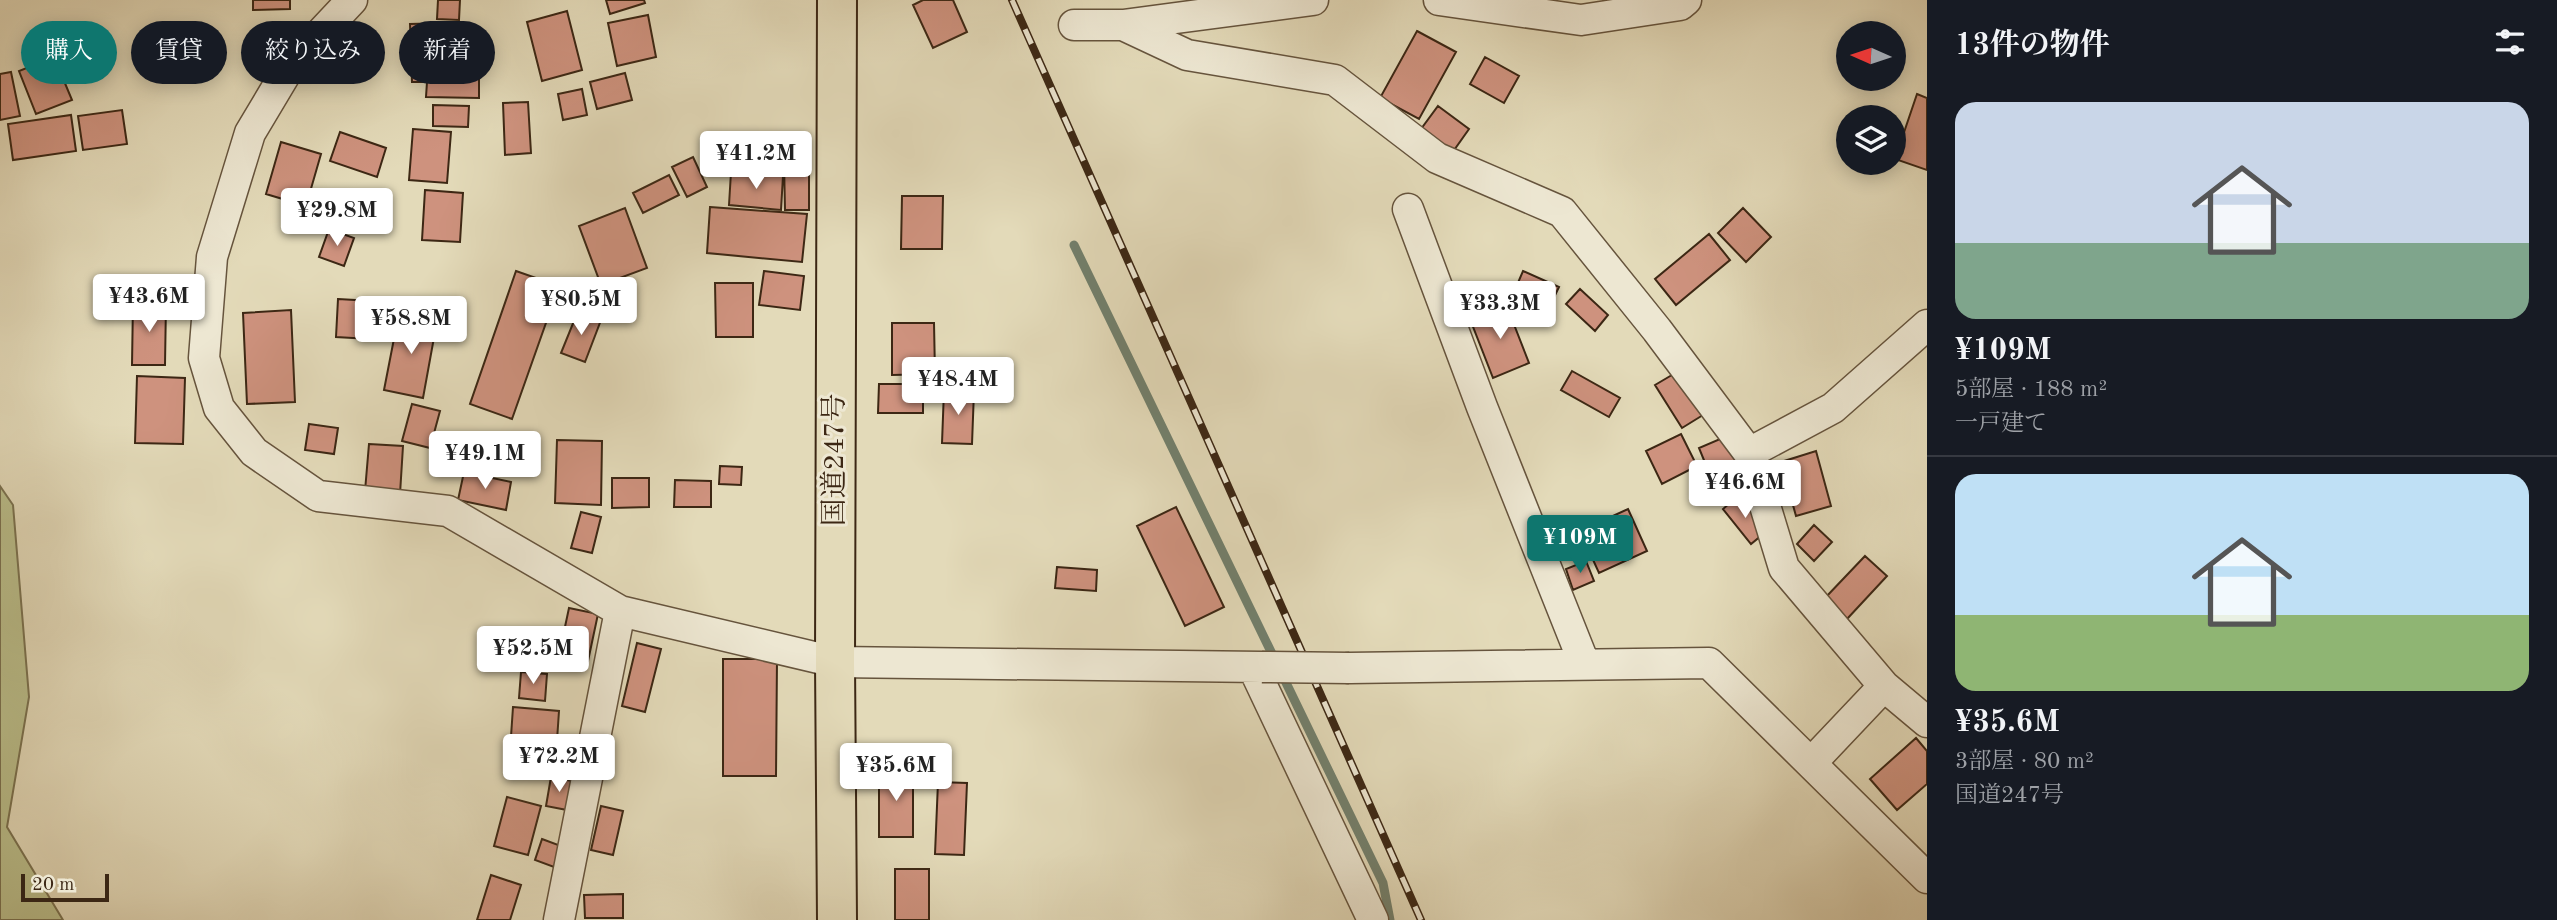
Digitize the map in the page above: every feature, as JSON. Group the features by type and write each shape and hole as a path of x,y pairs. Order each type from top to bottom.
{"highway":[{"name":"国道247号","path":"837,0 835,662 838,920"}],"street":[{"path":"352,0 290,66 250,133 212,257 204,358 219,408 254,452 318,496 448,512 620,611 835,662 1258,668 1709,663 1927,878"},
{"path":"1074,25 1124,25 1313,0"},
{"path":"1439,0 1581,20 1679,5 1686,0"},
{"path":"1124,25 1187,55 1335,80 1437,158 1562,212 1657,330 1749,453 1784,568 1884,686 1927,722"},
{"path":"1408,209 1482,407 1584,663"},
{"path":"1749,453 1833,408 1927,325"},
{"path":"559,920 620,611"},
{"path":"1258,668 1373,920"},
{"path":"1812,762 1884,686"}],"green space":[{"path":"0,486 13,505 29,697 7,827 63,920 0,920"}],"building":[{"path":"253,0 290,0 290,9 253,10"},
{"path":"438,0 460,0 459,20 437,19"},
{"path":"606,0 644,0 645,3 610,14"},
{"path":"923,0 953,0 967,32 933,48 913,5"},
{"path":"567,11 582,70 542,81 527,22"},
{"path":"648,15 656,57 617,66 608,23"},
{"path":"1417,31 1456,52 1419,119 1380,98"},
{"path":"1485,57 1519,76 1504,103 1470,84"},
{"path":"11,72 20,116 0,120 0,74"},
{"path":"625,73 632,100 597,109 590,82"},
{"path":"24,84 65,84 72,100 36,114"},
{"path":"427,84 479,84 479,98 426,97"},
{"path":"582,89 587,115 563,120 558,94"},
{"path":"1917,94 1927,98 1927,170 1906,163 1906,126"},
{"path":"528,102 531,153 505,155 503,103"},
{"path":"433,105 469,106 468,127 433,126"},
{"path":"1438,106 1469,129 1452,153 1421,129"},
{"path":"122,110 127,144 83,150 78,116"},
{"path":"71,115 76,151 13,160 8,124"},
{"path":"413,129 451,132 447,183 409,180"},
{"path":"340,132 386,148 377,177 330,161"},
{"path":"281,142 321,154 306,206 266,194"},
{"path":"693,157 707,187 687,197 672,167"},
{"path":"784,162 809,162 809,210 785,210"},
{"path":"731,172 783,176 781,210 729,205"},
{"path":"669,175 679,195 643,213 633,193"},
{"path":"425,190 463,193 460,242 422,240"},
{"path":"316,195 347,206 340,227 309,217"},
{"path":"902,196 943,196 942,249 901,249"},
{"path":"710,207 807,214 802,262 707,253"},
{"path":"625,208 647,268 601,285 579,226"},
{"path":"1743,208 1771,237 1746,262 1718,233"},
{"path":"329,229 354,238 344,266 319,257"},
{"path":"1709,234 1730,260 1676,305 1655,279"},
{"path":"516,271 559,286 512,419 470,404"},
{"path":"764,271 804,276 800,310 759,305"},
{"path":"1523,271 1559,287 1546,314 1511,299"},
{"path":"715,283 753,283 753,337 716,337"},
{"path":"1580,289 1608,315 1595,331 1566,304"},
{"path":"338,299 372,301 370,339 336,337"},
{"path":"133,302 166,303 165,365 132,365"},
{"path":"1506,304 1529,363 1493,378 1470,319"},
{"path":"291,310 295,402 247,404 243,313"},
{"path":"578,311 601,320 585,362 561,353"},
{"path":"399,313 437,321 423,398 384,390"},
{"path":"892,323 934,323 935,374 892,375"},
{"path":"1572,371 1620,398 1609,417 1561,390"},
{"path":"1677,372 1703,415 1682,428 1655,385"},
{"path":"137,376 185,378 183,444 135,443"},
{"path":"879,384 923,384 923,413 878,413"},
{"path":"944,390 974,391 972,444 942,443"},
{"path":"412,404 440,411 430,448 402,441"},
{"path":"309,424 338,428 334,454 305,450"},
{"path":"1681,434 1697,466 1662,484 1646,451"},
{"path":"1727,436 1741,468 1712,480 1699,448"},
{"path":"557,440 602,441 601,505 555,503"},
{"path":"369,444 403,446 400,494 365,491"},
{"path":"1816,451 1831,506 1796,516 1781,462"},
{"path":"720,466 742,467 741,485 719,484"},
{"path":"464,472 511,482 506,510 458,500"},
{"path":"612,478 649,478 649,507 612,508"},
{"path":"675,480 711,481 711,507 674,507"},
{"path":"1739,495 1768,530 1751,544 1723,509"},
{"path":"1176,507 1224,607 1185,626 1137,526"},
{"path":"1628,509 1647,551 1599,573 1580,531"},
{"path":"581,512 601,517 592,553 571,548"},
{"path":"1814,525 1832,542 1814,561 1797,544"},
{"path":"1865,556 1887,576 1847,619 1825,598"},
{"path":"1586,561 1594,581 1573,590 1566,569"},
{"path":"1057,567 1097,570 1096,591 1055,588"},
{"path":"569,608 598,614 588,661 559,655"},
{"path":"637,643 661,649 645,712 622,706"},
{"path":"723,659 777,659 776,776 723,776"},
{"path":"521,672 547,674 545,701 519,698"},
{"path":"513,707 559,711 555,770 509,766"},
{"path":"1916,738 1927,751 1927,784 1897,810 1870,779"},
{"path":"879,769 913,769 913,837 879,837"},
{"path":"551,777 572,781 567,810 546,806"},
{"path":"938,782 967,783 964,855 935,854"},
{"path":"507,797 541,806 528,855 494,846"},
{"path":"601,806 623,811 613,855 591,850"},
{"path":"542,839 561,846 554,867 535,860"},
{"path":"895,869 929,869 929,920 895,920"},
{"path":"491,875 521,885 510,920 477,920"},
{"path":"623,894 623,918 585,918 584,895"}],"waterway":[{"path":"1074,245 1383,883 1390,920"}],"railway":[{"path":"1012,0 1421,920"}]}
